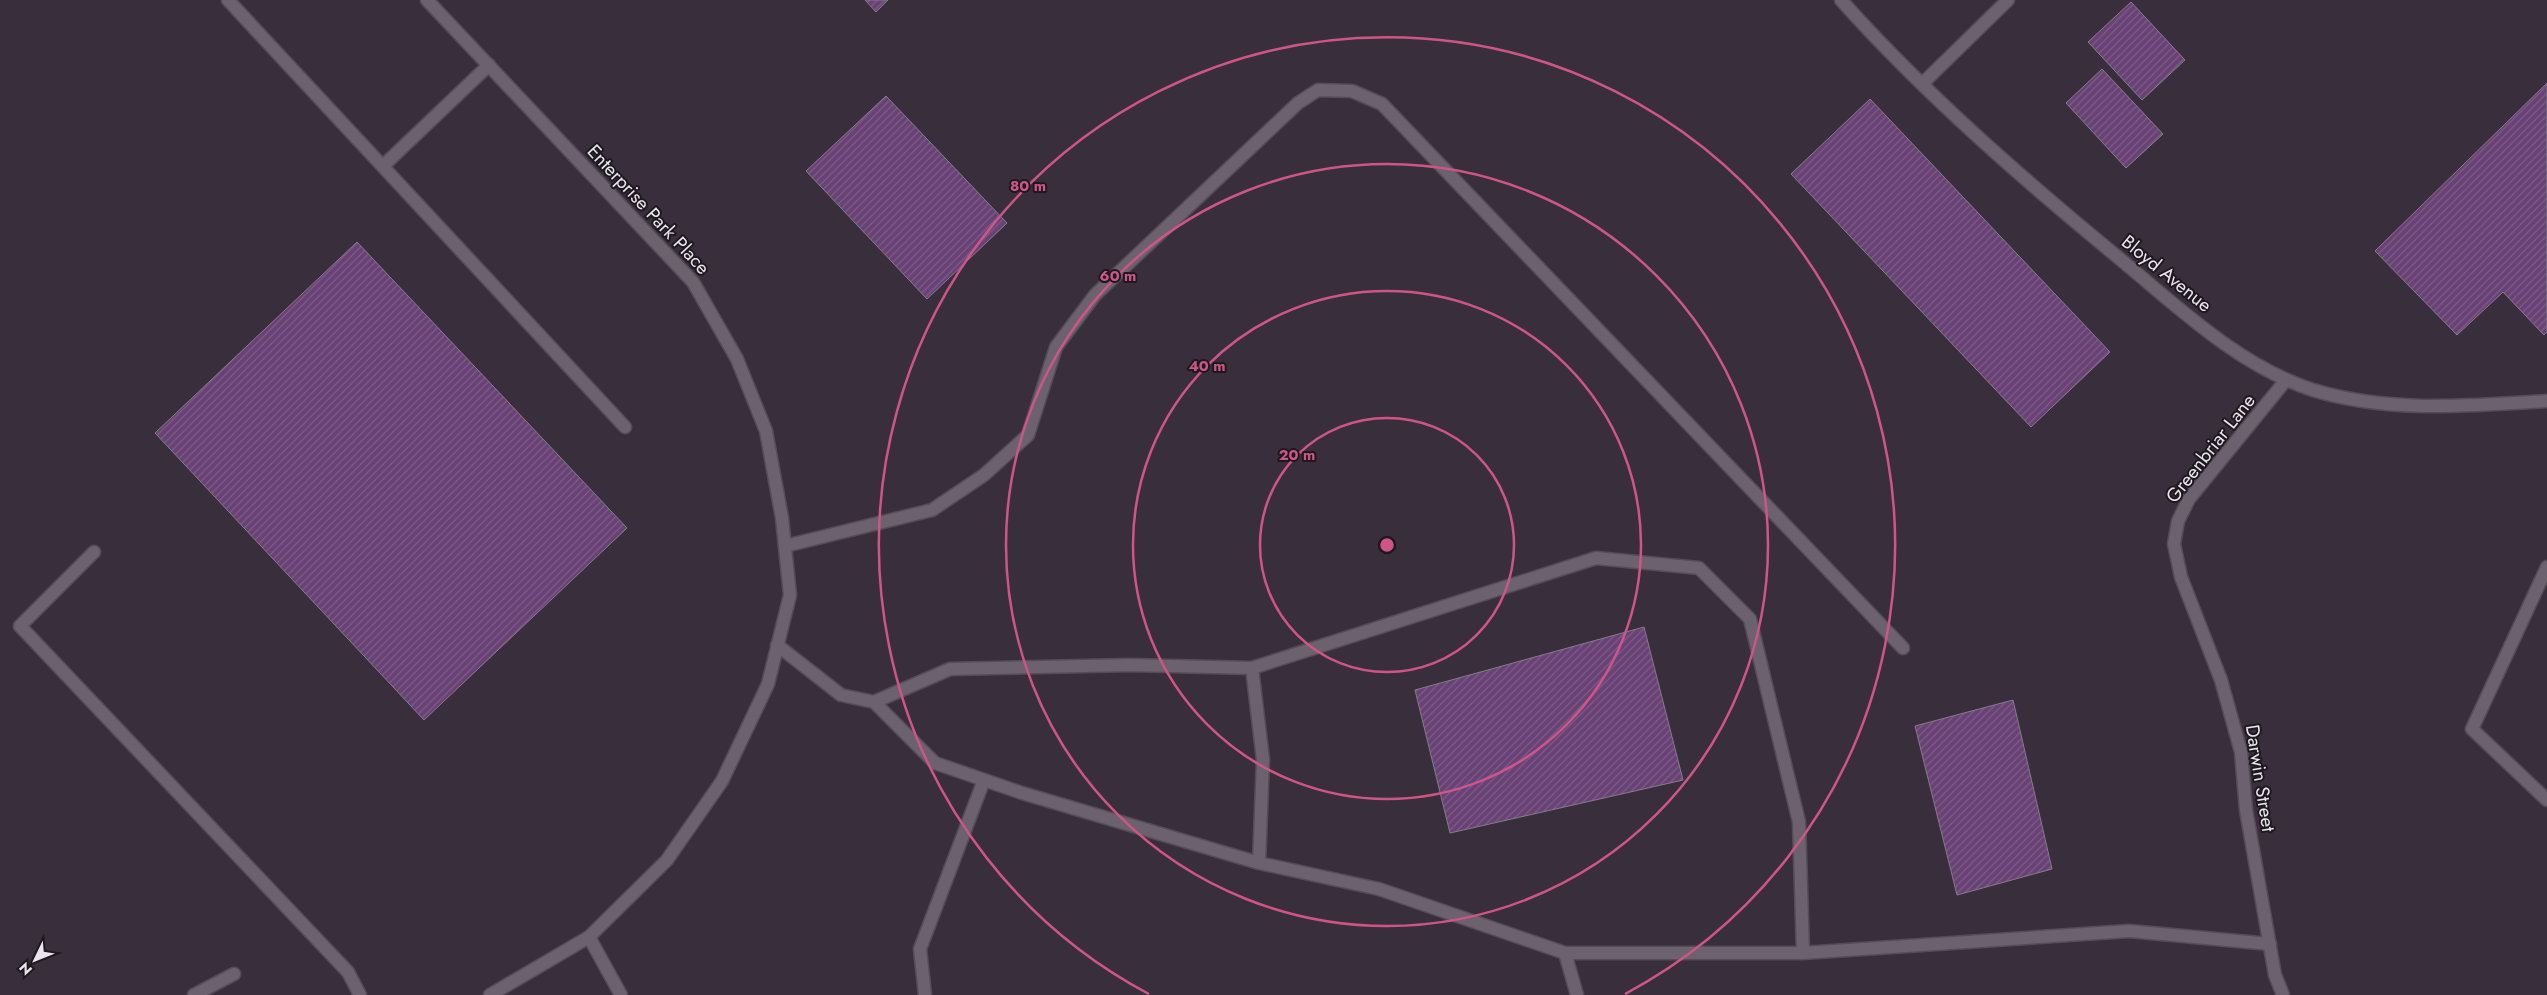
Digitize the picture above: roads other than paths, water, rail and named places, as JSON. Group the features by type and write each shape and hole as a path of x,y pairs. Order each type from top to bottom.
{"street":[{"path":"228,0 625,427"},
{"name":"Enterprise Park Place","path":"427,0 693,282 737,359 766,431 785,546 790,595 768,684 722,781 667,860 589,937 490,995"},
{"name":"Bloyd Avenue","path":"1842,0 1922,84 2066,215 2160,293 2243,356 2286,380 2323,392 2383,404 2470,406 2547,401"},
{"path":"1922,84 2008,0"},
{"path":"384,166 489,65"},
{"path":"785,546 932,510 984,475 1028,435 1056,347 1095,295 1298,103 1318,90 1352,91 1382,104 1903,648"},
{"name":"Greenbriar Lane","path":"2174,544 2178,521 2189,499 2286,380"},
{"name":"Darwin Street","path":"2174,544 2181,577 2221,680 2242,752 2246,810 2275,975 2283,995"},
{"path":"94,552 20,626 348,972 360,995"},
{"path":"874,702 950,669 1130,665 1252,668 1596,558 1700,568 1750,619 1798,822 1803,953"},
{"path":"2547,567 2472,729 2547,800"},
{"path":"778,645 841,695 874,702 934,763 984,780 1259,863 1379,889 1565,953 1803,953 2129,931 2270,944"},
{"path":"1252,668 1263,760 1259,863"},
{"path":"926,995 920,949 984,780"},
{"path":"589,937 621,995"},
{"path":"1565,953 1576,995"},
{"path":"194,995 234,974"}]}
